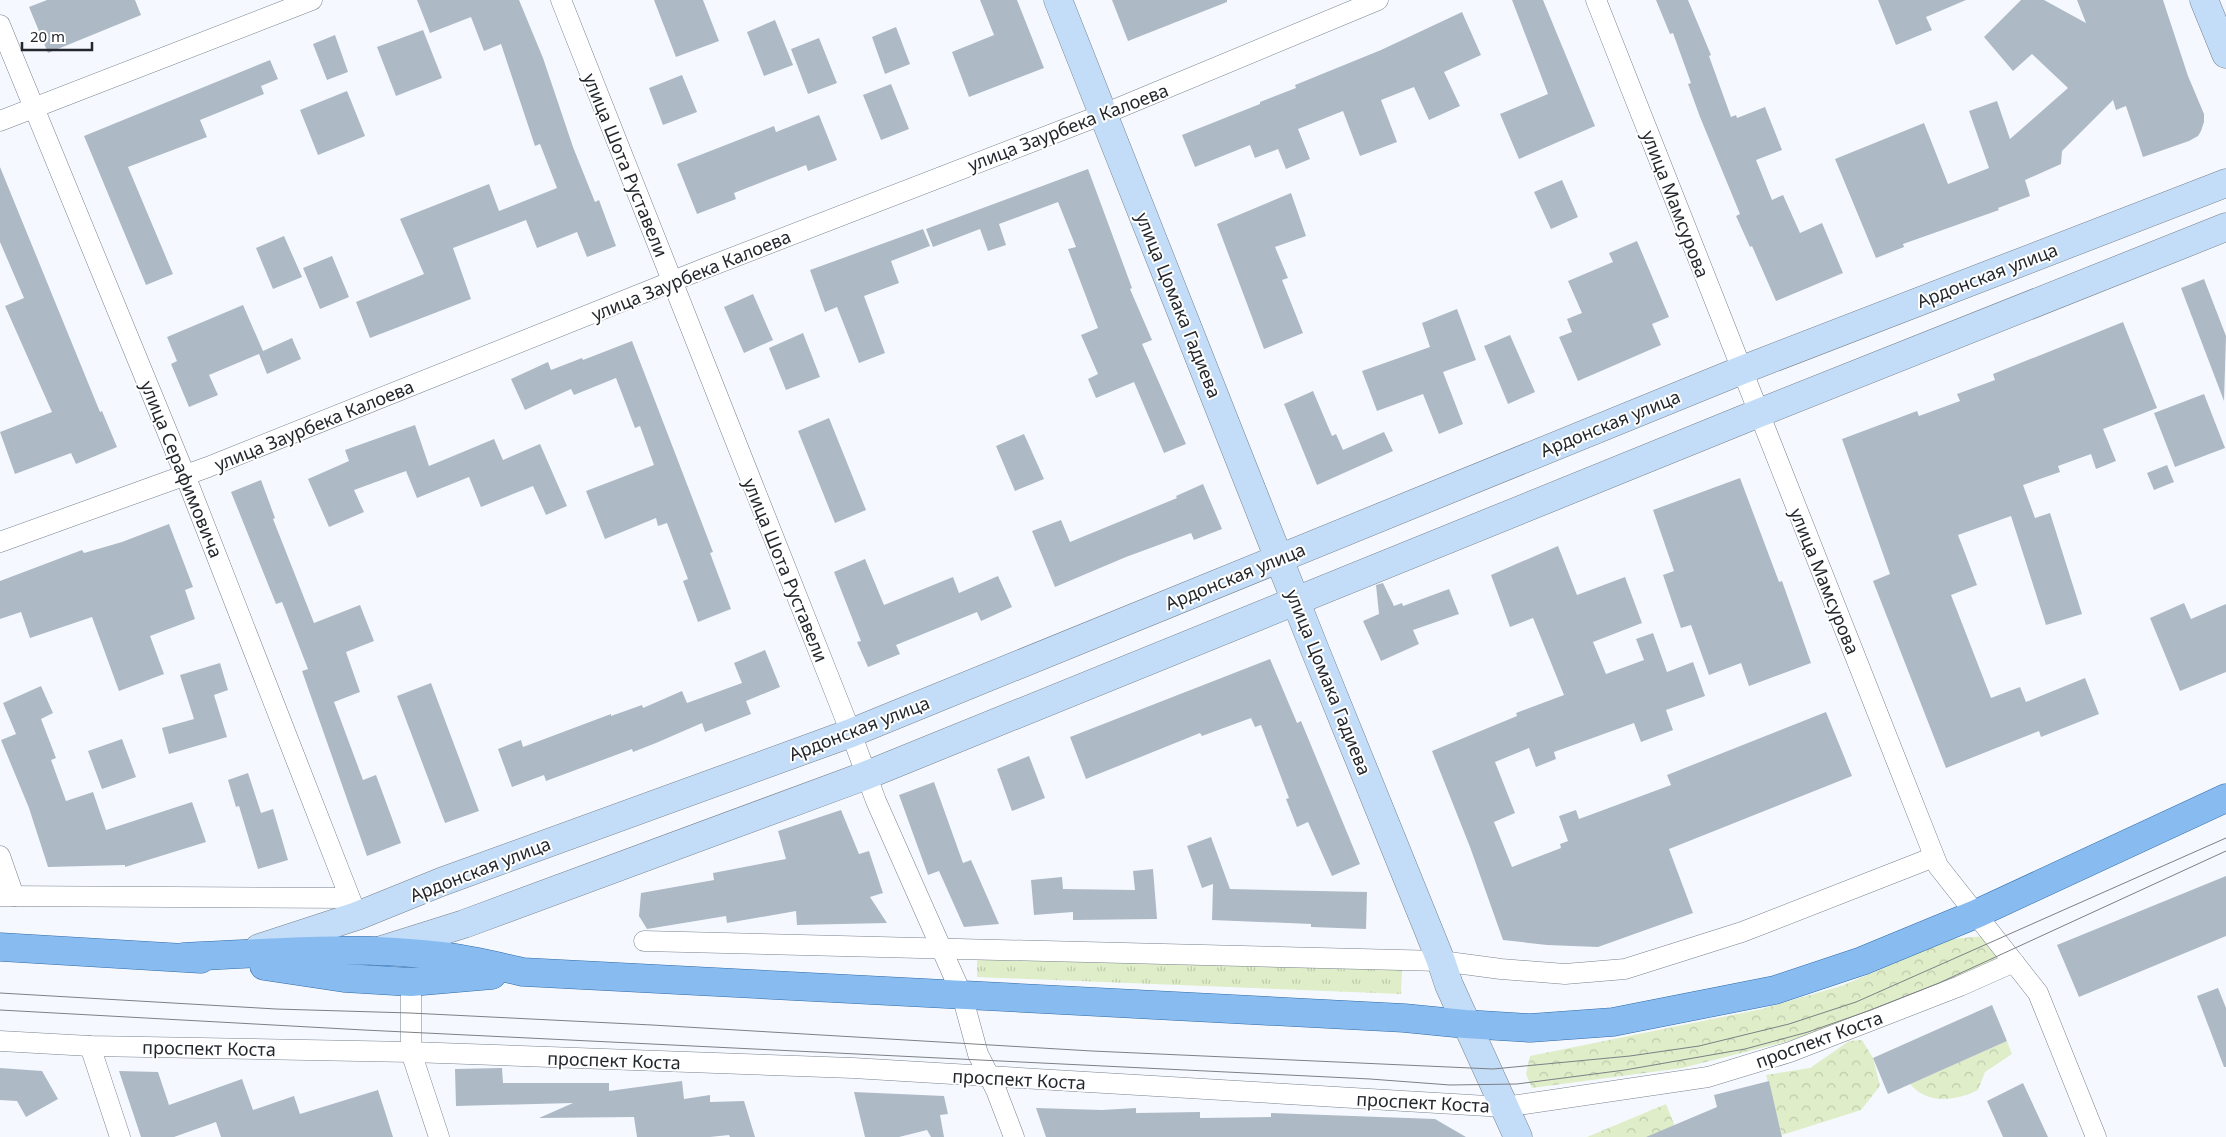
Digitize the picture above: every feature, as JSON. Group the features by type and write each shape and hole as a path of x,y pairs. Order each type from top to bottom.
{"main road":[{"name":"улица Цомака Гадиева","path":"1058,0 1465,1024 1488,1068 1518,1137"},
{"path":"2204,0 2226,54"},
{"name":"Ардонская улица","path":"238,955 353,907 450,879 851,732 1742,370 2226,183"},
{"path":"271,966 376,952 464,924 867,776 1759,414 2226,227"},
{"path":"183,957 376,952 441,956 523,972 1404,1018 1530,1028 1613,1022 1776,990 1862,961 1976,914 2226,798"},
{"path":"0,947 183,957 271,966 344,978 411,982 523,972"}],"street":[{"path":"0,121 312,0"},
{"name":"улица Шота Руставели","path":"560,0 851,732 876,801 962,995 978,1054 996,1090 1014,1137"},
{"name":"улица Заурбека Калоева","path":"0,542 185,475 672,282 1104,114 1378,0"},
{"name":"улица Мамсурова","path":"1596,0 1934,856 1943,875 2038,993 2096,1137"},
{"name":"улица Серафимовича","path":"0,25 185,475 285,728 353,907"},
{"path":"0,856 7,896 353,907"},
{"path":"644,941 1441,961 1501,969 1565,974 1626,969 1742,932 1934,856"},
{"name":"проспект Коста","path":"0,1041 90,1046 411,1052 853,1068 1504,1107 1708,1077 1790,1052 1960,986 2014,962"},
{"path":"411,982 411,1052 439,1137"},
{"path":"90,1046 120,1137"}],"green space":[{"path":"1985,936 1994,949 1998,962 1816,1034 1682,1068 1532,1088 1526,1074 1530,1056 1762,1009 1841,986 1952,939"},
{"path":"977,954 1402,969 1401,994 977,977"},
{"path":"1862,1040 1873,1058 1880,1086 1861,1110 1782,1135 1766,1075 1810,1068 1849,1041"},
{"path":"2007,1041 2012,1054 1985,1072 1978,1090 1969,1094 1942,1099 1933,1098 1917,1091 1910,1084"},
{"path":"1666,1104 1676,1129 1657,1137 1587,1137"}],"building":[{"path":"47,0 135,0 141,15 48,53 29,7"},
{"path":"417,0 519,0 543,58 573,147 595,202 599,200 616,246 587,257 577,232 537,248 526,220 453,248 471,299 370,338 356,302 424,274 400,219 489,184 499,211 557,188 540,144 535,146 501,44 484,51 471,17 430,33"},
{"path":"654,0 703,0 719,41 676,57"},
{"path":"980,0 1017,0 1044,68 969,97 952,52 994,35"},
{"path":"1112,0 1227,0 1227,2 1128,41"},
{"path":"1512,0 1543,0 1595,126 1519,159 1500,114 1548,94"},
{"path":"1656,0 1688,0 1711,55 1709,56 1731,117 1736,115 1737,118 1765,107 1782,150 1756,160 1772,200 1783,195 1800,233 1822,223 1843,273 1776,301 1752,246 1750,247 1736,216 1740,214 1700,117 1688,84 1691,83 1673,33 1670,34"},
{"path":"1878,0 1966,0 1926,17 1932,30 1896,45"},
{"path":"2021,0 2044,0 2086,23 2077,0 2163,0 2188,76 2204,114 2201,131 2198,136 2189,141 2143,157 2126,106 2116,110 2113,100 2062,151 2061,164 2025,180 2030,196 1998,208 1999,210 1903,244 1904,247 1876,258 1835,159 1924,123 1948,184 1989,168 1969,111 1997,101 2010,139 2068,88 2032,54 2013,71 1984,37"},
{"path":"1462,12 1481,55 1444,72 1460,106 1429,120 1414,87 1381,100 1397,142 1360,156 1343,111 1298,129 1310,159 1286,169 1278,149 1255,158 1250,145 1195,167 1182,135 1260,104 1260,102 1296,88 1295,85 1381,50"},
{"path":"775,20 793,65 764,76 747,32"},
{"path":"896,27 910,64 885,74 872,37"},
{"path":"423,30 442,78 396,96 377,47"},
{"path":"335,35 348,72 327,80 313,44"},
{"path":"819,38 837,83 808,94 791,49"},
{"path":"270,60 278,79 261,86 264,94 200,120 207,137 128,167 173,274 146,285 84,136"},
{"path":"682,75 697,112 663,125 649,88"},
{"path":"891,84 909,129 881,140 863,95"},
{"path":"347,91 365,136 318,155 300,110"},
{"path":"819,115 837,160 808,171 806,165 734,193 736,199 697,214 677,164 774,126 776,132"},
{"path":"0,167 100,412 102,411 117,447 76,464 71,453 15,474 0,432 52,412 5,306 24,298 0,242"},
{"path":"1088,169 1132,288 1130,289 1152,340 1142,344 1186,444 1164,453 1134,382 1096,398 1088,379 1098,374 1081,335 1098,328 1068,249 1076,247 1058,202 999,224 1006,245 988,251 980,229 933,247 926,229"},
{"path":"1562,180 1578,217 1551,229 1534,192"},
{"path":"1291,193 1306,236 1275,247 1288,278 1282,280 1303,333 1264,349 1217,224"},
{"path":"923,229 930,246 891,261 899,283 864,296 885,353 859,363 837,307 825,312 810,270"},
{"path":"284,236 302,277 273,289 256,248"},
{"path":"1637,241 1669,317 1652,324 1661,345 1578,381 1559,337 1572,332 1567,319 1582,313 1568,281 1613,262 1609,253"},
{"path":"332,256 349,297 320,309 303,268"},
{"path":"2204,279 2226,336 2224,401 2181,288"},
{"path":"753,294 773,340 744,353 724,307"},
{"path":"243,305 263,351 292,338 301,359 267,374 259,354 209,375 218,395 189,407 171,364 177,361 167,337"},
{"path":"1457,309 1476,360 1443,372 1463,424 1439,434 1423,394 1377,411 1362,371 1430,347 1422,323"},
{"path":"2123,322 2157,408 2103,429 2116,461 2096,469 2091,454 2058,466 2060,472 2023,485 2035,518 2050,513 2082,614 2046,625 2011,516 1958,535 1977,585 1951,595 1991,698 2020,687 2026,702 2085,678 2099,714 2041,737 2039,731 1946,768 1873,581 1890,574 1842,439 1917,411 1919,416 1960,401 1957,394 1995,380 1993,374"},
{"path":"803,333 820,377 786,390 769,348"},
{"path":"1510,335 1535,392 1508,404 1484,346"},
{"path":"632,341 713,552 710,553 731,609 698,622 683,581 688,579 667,523 658,526 656,518 605,539 586,491 654,465 640,426 635,428 616,378 574,395 571,389 525,410 511,379 548,362 551,370"},
{"path":"1313,391 1332,436 1336,434 1343,450 1384,432 1393,451 1317,485 1284,404"},
{"path":"2204,394 2225,448 2175,467 2154,413"},
{"path":"829,418 866,510 835,523 798,431"},
{"path":"415,425 429,466 494,439 503,460 540,444 567,506 546,515 533,486 481,507 469,477 417,498 406,471 354,490 364,512 329,527 308,479 349,461 345,450"},
{"path":"1024,434 1044,479 1015,491 996,446"},
{"path":"2167,465 2174,482 2154,490 2147,473"},
{"path":"1740,478 1779,582 1782,581 1811,663 1749,686 1741,663 1709,675 1691,625 1681,628 1663,575 1674,571 1653,510"},
{"path":"261,480 275,518 273,519 314,623 360,605 374,641 346,652 360,692 334,702 363,780 376,775 401,843 367,856 302,671 308,669 282,602 276,604 231,492"},
{"path":"1203,484 1222,529 1194,540 1191,533 1126,557 1055,587 1032,531 1061,520 1070,542 1177,498 1176,496"},
{"path":"169,524 193,587 185,590 195,619 150,636 164,674 119,691 92,617 30,638 21,612 0,619 0,581 82,550 84,553 122,542"},
{"path":"1558,546 1577,595 1625,577 1642,623 1593,642 1606,674 1644,660 1636,639 1653,633 1667,672 1693,662 1705,696 1666,710 1673,730 1641,742 1634,723 1554,752 1556,759 1536,767 1529,748 1495,762 1515,813 1494,822 1512,867 1561,848 1560,844 1568,841 1559,816 1576,810 1579,819 1671,785 1667,775 1826,712 1852,776 1669,849 1693,913 1598,947 1547,945 1503,940 1470,847 1432,751 1517,716 1516,713 1564,695 1533,618 1510,627 1491,575"},
{"path":"865,559 884,605 953,577 959,593 998,576 1012,607 981,621 977,612 896,645 900,654 868,667 857,642 861,641 834,572"},
{"path":"1383,583 1394,606 1402,603 1403,606 1449,589 1459,614 1413,630 1419,644 1381,661 1363,621 1379,614 1376,585"},
{"path":"2184,603 2191,619 2226,604 2226,672 2180,691 2150,618"},
{"path":"765,650 780,687 746,701 751,714 705,732 702,723 633,752 632,749 546,781 544,775 512,787 498,749 521,740 523,747 611,714 611,716 642,705 643,708 682,691 687,703 742,683 734,663"},
{"path":"1270,659 1297,723 1301,721 1360,864 1332,876 1308,822 1297,827 1286,799 1289,798 1261,725 1255,727 1251,718 1202,736 1200,733 1086,779 1070,737"},
{"path":"220,663 228,690 214,695 227,737 169,754 162,728 194,719 180,675"},
{"path":"431,683 479,811 445,823 397,696"},
{"path":"41,686 53,713 41,719 56,758 51,760 66,801 93,792 106,830 192,802 206,842 125,867 125,865 48,867 29,808 1,740 16,734 3,703"},
{"path":"122,739 136,777 102,789 88,751"},
{"path":"1029,756 1045,798 1012,811 997,769"},
{"path":"248,773 261,813 273,809 288,860 258,869 239,806 236,807 228,780"},
{"path":"934,782 963,863 971,860 999,924 964,927 939,871 928,875 899,795"},
{"path":"841,810 859,854 869,851 883,893 870,897 887,923 797,925 796,911 727,923 726,916 647,929 639,916 641,893 714,880 713,873 786,859 778,831"},
{"path":"1211,837 1230,889 1367,892 1366,929 1311,927 1311,924 1212,920 1213,884 1202,888 1187,846"},
{"path":"1153,869 1157,919 1073,920 1073,912 1034,915 1031,880 1062,877 1063,889 1135,890 1133,871"},
{"path":"2226,876 2226,936 2079,997 2057,945"},
{"path":"2218,988 2226,1008 2226,1067 2224,1067 2197,996"},
{"path":"1992,1005 2007,1041 1888,1094 1873,1058"},
{"path":"0,1068 42,1071 58,1099 26,1117 17,1101 0,1100"},
{"path":"502,1068 503,1083 609,1083 609,1091 682,1081 684,1099 710,1095 710,1102 744,1101 755,1137 730,1137 729,1135 710,1137 637,1137 634,1117 539,1118 573,1103 456,1106 455,1069"},
{"path":"119,1071 158,1072 169,1105 242,1079 253,1110 294,1096 300,1114 378,1090 393,1137 221,1137 216,1122 174,1137 141,1137"},
{"path":"1769,1081 1782,1137 1646,1137 1717,1107 1714,1095"},
{"path":"2023,1083 2048,1137 2003,1137 1987,1101"},
{"path":"854,1092 944,1096 948,1114 940,1115 944,1137 931,1137 927,1130 899,1137 865,1137"},
{"path":"1036,1108 1102,1110 1136,1108 1136,1113 1200,1112 1200,1118 1271,1117 1271,1113 1435,1119 1466,1137 1046,1137"}],"tram line":[{"path":"0,993 276,1009 410,1013 652,1025 1092,1051 1493,1069 1630,1056 1699,1046 1789,1024 1856,1002 2226,838"},
{"path":"0,1010 364,1030 1370,1079 1450,1085 1517,1084 1625,1070 1745,1049 1808,1032 1939,983 2226,851"}]}
